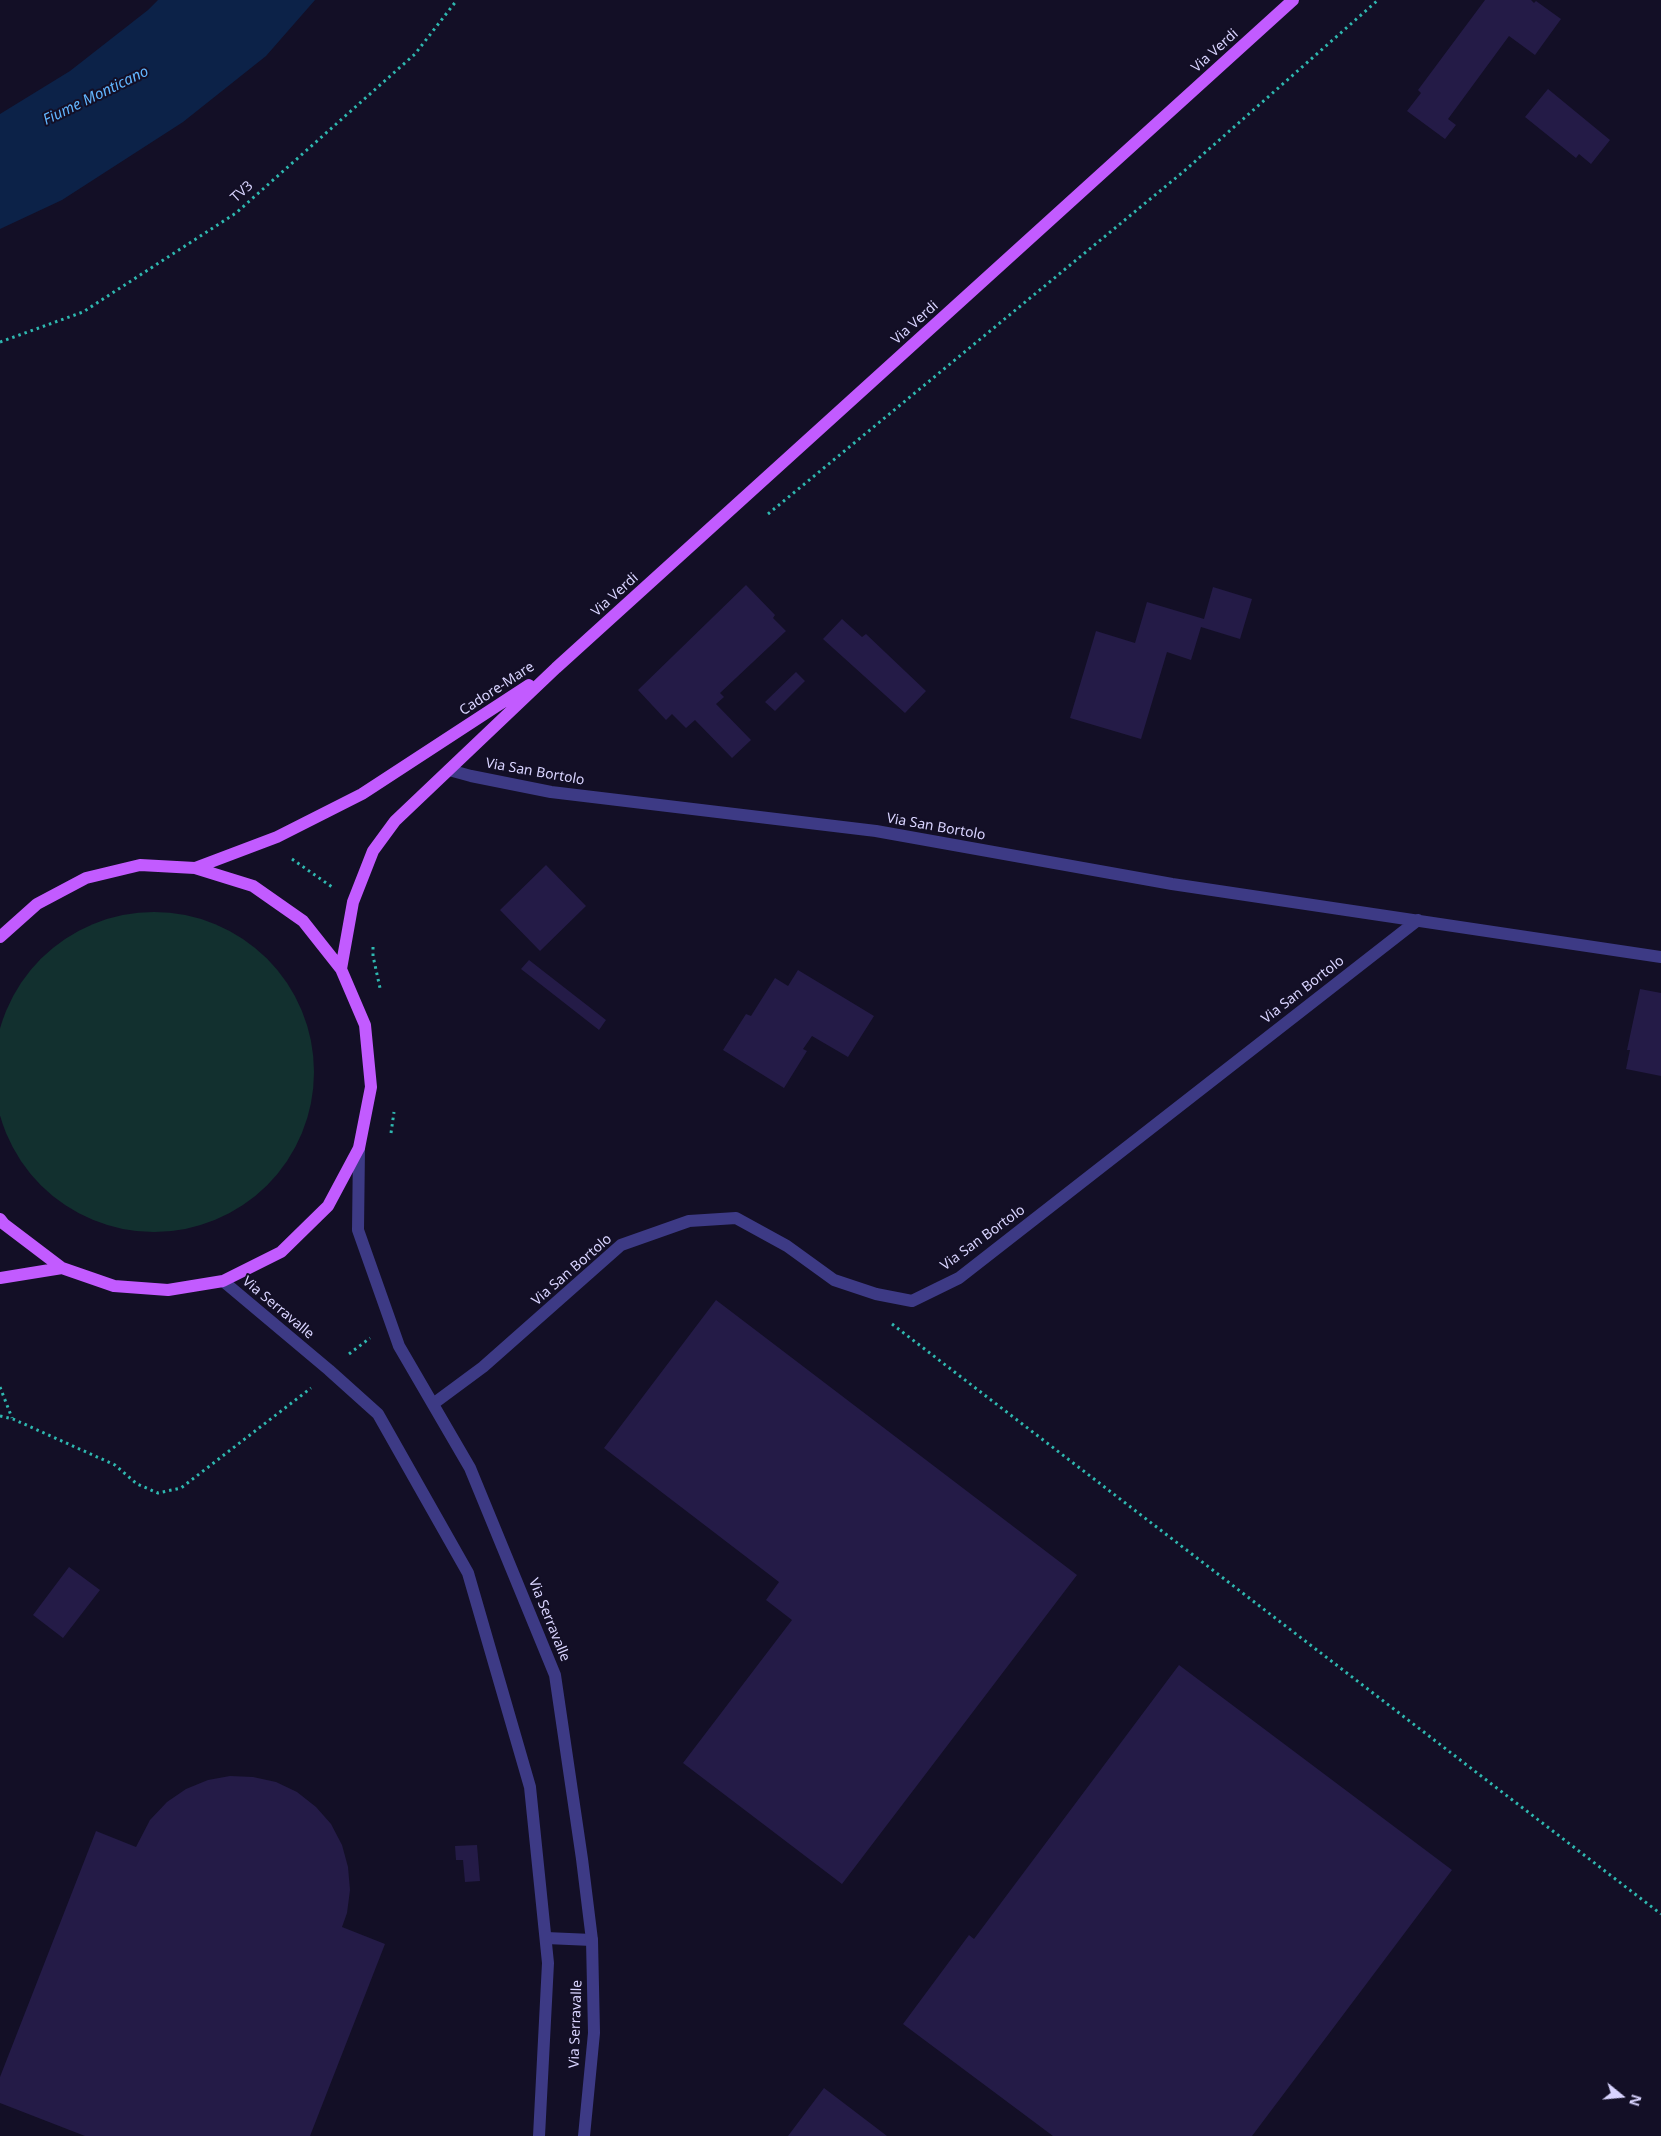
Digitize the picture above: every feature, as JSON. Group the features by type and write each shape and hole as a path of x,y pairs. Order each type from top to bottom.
{"main road":[{"name":"Via Verdi","path":"556,668 1293,0"},
{"name":"Cadore-Mare","path":"341,968 352,902 373,851 396,821 556,668"},
{"name":"Cadore-Mare","path":"195,868 277,836 362,794 556,668"},
{"path":"0,937 37,904 86,878 140,865 195,868 253,886 303,921 341,968 365,1026 371,1087 359,1148 328,1206 281,1252 223,1281 168,1290 114,1286 62,1268 0,1219"},
{"path":"0,1278 62,1268"}],"street":[{"name":"Via San Bortolo","path":"449,770 551,792 876,831 1172,884 1661,957"},
{"name":"Via San Bortolo","path":"433,1404 483,1367 621,1245 690,1221 736,1218 787,1246 834,1280 876,1294 912,1301 959,1278 1418,920"},
{"name":"Via Serravalle","path":"359,1148 358,1230 400,1346 470,1468 555,1675 592,1940 594,2034 584,2136"},
{"name":"Via Serravalle","path":"223,1281 378,1414 468,1573 530,1787 548,1964 539,2136"},
{"path":"546,1938 592,1940"}],"path":[{"name":"TV3","path":"0,342 83,312 236,213 415,54 457,0"},
{"path":"765,517 1183,172 1378,0"},
{"path":"374,937 373,956 381,994"},
{"path":"389,1139 394,1111"},
{"path":"0,1416 13,1419 115,1465 137,1484 158,1493 181,1488 304,1395 329,1370 391,1321"},
{"path":"889,1322 1661,1914"},
{"path":"0,1388 13,1419"}],"green space":[{"path":"154,912 185,915 201,919 230,931 256,948 278,970 295,996 307,1025 311,1041 314,1072 311,1103 307,1119 295,1148 278,1174 256,1196 230,1213 201,1225 185,1229 154,1232 123,1229 107,1225 78,1213 52,1196 30,1174 13,1148 1,1119 -3,1103 -6,1072 -3,1041 1,1025 13,996 30,970 52,948 78,931 107,919 123,915"}],"water":[{"name":"Fiume Monticano","path":"158,0 315,0 266,56 183,122 62,200 0,229 0,114 70,71 148,10"}],"building":[{"path":"1485,0 1531,0 1534,3 1536,1 1561,19 1535,55 1509,36 1448,119 1456,125 1445,139 1407,111 1421,93 1418,90"},
{"path":"1548,89 1610,140 1591,164 1579,154 1576,158 1525,117"},
{"path":"746,585 775,615 773,618 786,631 720,693 724,697 716,704 751,740 732,758 695,720 686,728 672,714 666,720 638,690"},
{"path":"1213,587 1252,599 1240,639 1201,627 1191,660 1167,652 1141,739 1070,718 1096,631 1135,643 1147,602 1204,619"},
{"path":"842,619 862,637 866,634 926,691 905,713 823,639"},
{"path":"796,672 805,681 775,711 765,702"},
{"path":"546,865 586,906 540,951 500,910"},
{"path":"529,960 606,1020 599,1030 521,969"},
{"path":"798,970 874,1016 848,1057 812,1036 803,1049 807,1051 784,1088 723,1050 746,1014 751,1016 775,978 788,986"},
{"path":"1640,989 1661,993 1661,1076 1626,1069 1630,1050 1627,1050"},
{"path":"716,1300 1077,1575 842,1884 683,1763 792,1620 766,1600 779,1582 604,1448"},
{"path":"69,1567 100,1590 63,1638 33,1615"},
{"path":"1179,1665 1452,1870 1252,2136 1053,2136 903,2024 969,1935 974,1939"},
{"path":"230,1776 253,1777 276,1782 297,1792 316,1807 331,1824 342,1845 348,1867 350,1890 347,1913 342,1927 385,1944 310,2136 85,2136 0,2103 0,2077 96,1831 136,1847 150,1820 167,1802 186,1789 208,1780"},
{"path":"477,1845 480,1881 465,1882 463,1860 456,1860 455,1846"},
{"path":"824,2088 887,2136 788,2136"}]}
